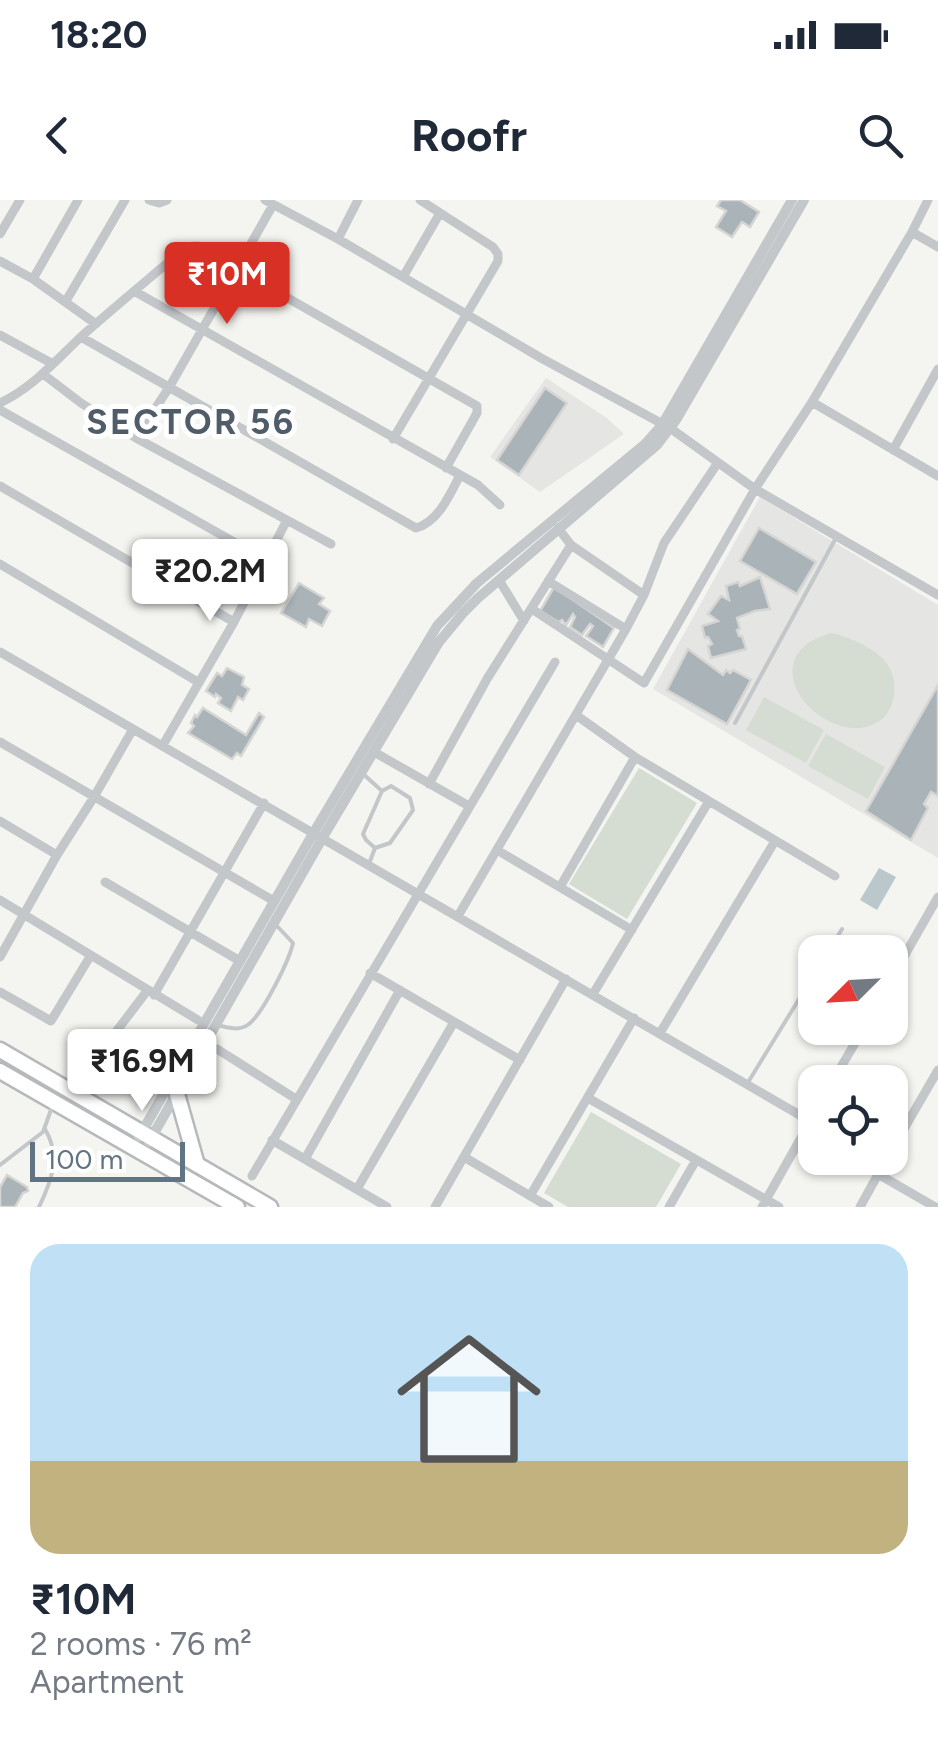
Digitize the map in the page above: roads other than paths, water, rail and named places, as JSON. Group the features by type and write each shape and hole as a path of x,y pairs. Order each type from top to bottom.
{"highway":[{"path":"0,1050 270,1207"},
{"path":"0,1071 237,1207"},
{"path":"177,1094 197,1164"}],"street":[{"path":"0,234 20,200"},
{"path":"33,279 78,200"},
{"path":"66,301 125,200"},
{"path":"149,200 168,200"},
{"path":"338,239 358,200"},
{"path":"393,439 496,267 498,254 421,200"},
{"path":"666,427 792,200"},
{"path":"146,1136 177,1094 437,626 477,583 554,524 666,427 804,200"},
{"path":"532,609 644,682 928,200"},
{"path":"136,438 238,268 269,202 666,427 755,488 938,595"},
{"path":"402,277 440,212"},
{"path":"912,232 938,247"},
{"path":"266,560 0,406 43,374 185,248 206,248 474,404 478,410 446,468"},
{"path":"0,261 33,279 96,324"},
{"path":"134,291 478,484 500,505"},
{"path":"0,335 53,364"},
{"path":"82,337 416,528 434,518 460,475"},
{"path":"43,374 136,438 331,544"},
{"path":"893,450 937,375"},
{"path":"812,402 938,476"},
{"path":"458,916 626,629 664,543 718,464"},
{"path":"0,486 234,622"},
{"path":"163,745 287,520"},
{"path":"554,524 571,545 644,595"},
{"path":"138,1151 274,901 362,772 440,642 463,613 554,524"},
{"path":"428,784 571,545"},
{"path":"0,564 198,682"},
{"path":"499,580 524,621"},
{"path":"548,581 626,629"},
{"path":"0,652 747,1084 798,1110"},
{"path":"252,1176 555,662"},
{"path":"576,715 635,757 835,876"},
{"path":"0,957 134,729"},
{"path":"0,742 274,901"},
{"path":"374,752 469,806"},
{"path":"560,888 635,757"},
{"path":"593,994 709,801"},
{"path":"112,1037 151,993 264,803"},
{"path":"0,821 57,855"},
{"path":"660,1033 775,840"},
{"path":"498,850 632,930"},
{"path":"104,882 240,960"},
{"path":"908,949 938,896"},
{"path":"0,900 198,1020"},
{"path":"0,992 51,1021 91,955"},
{"path":"370,973 520,1060"},
{"path":"436,1207 566,979"},
{"path":"305,1159 400,990"},
{"path":"530,1196 634,1018"},
{"path":"357,1190 454,1022"},
{"path":"217,1049 296,1100"},
{"path":"908,1122 938,1070"},
{"path":"588,1098 764,1203 780,1207"},
{"path":"272,1140 387,1207"},
{"path":"764,1203 798,1143"},
{"path":"464,1157 549,1207"},
{"path":"669,1207 696,1160"},
{"path":"860,1207 877,1175"},
{"path":"880,1175 935,1207"}],"lane":[{"path":"735,723 837,536"},
{"path":"362,772 382,790"},
{"path":"391,786 410,798 412,810 390,843 375,848 364,834 382,790 391,786"},
{"path":"369,864 375,848"},
{"path":"216,1025 237,1028 250,1023 283,972 292,943 274,923"},
{"path":"838,935 842,929"},
{"path":"747,1084 798,1001"},
{"path":"0,1165 45,1129 53,1102"},
{"path":"38,1207 54,1165 54,1149 45,1129"}],"district":[{"name":"SECTOR 56","path":"191,422"}]}
